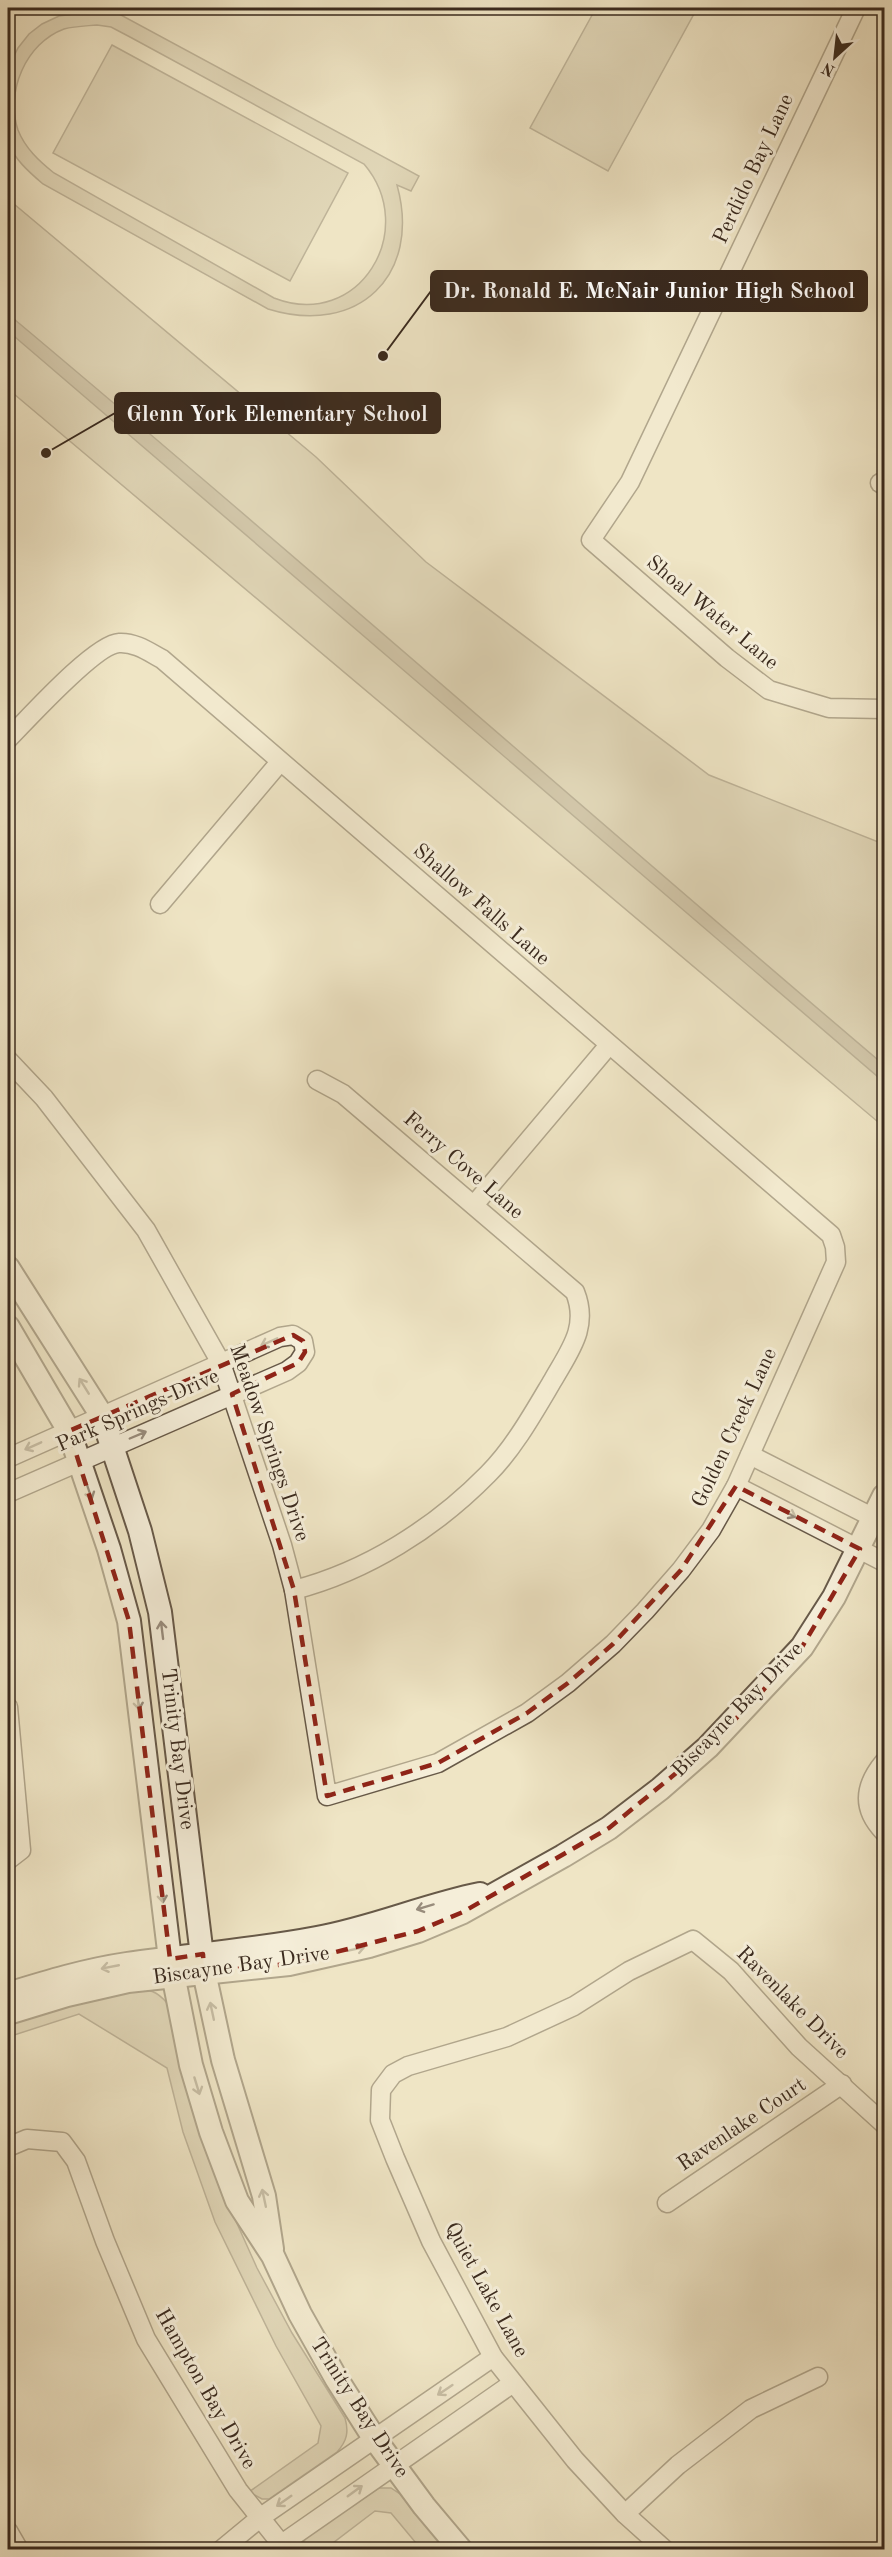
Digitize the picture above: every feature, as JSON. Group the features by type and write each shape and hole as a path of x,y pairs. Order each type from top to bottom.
{"street":[{"name":"Perdido Bay Lane","path":"591,540 630,482 856,8"},
{"name":"Shoal Water Lane","path":"591,540 727,658 769,690 829,708 885,709"},
{"name":"Shallow Falls Lane","path":"8,739 92,655 118,642 139,646 162,659 831,1234"},
{"path":"160,904 280,762"},
{"path":"474,1205 609,1045"},
{"name":"Meadow Springs Drive","path":"8,1060 44,1098 146,1230 221,1363 282,1545 294,1590 327,1796"},
{"name":"Ferry Cove Lane","path":"294,1590 354,1570 399,1544 445,1513 489,1473 532,1417 573,1346 581,1320 581,1307 575,1292 343,1094 317,1080"},
{"name":"Golden Creek Lane","path":"327,1796 438,1763 527,1713 568,1683 613,1644 681,1570 711,1530 736,1486 750,1455 836,1262 831,1234"},
{"name":"Trinity Bay Drive","path":"8,1268 102,1416 140,1531 160,1612 203,1963 223,2060 264,2196 273,2256"},
{"name":"Trinity Bay Drive","path":"8,1327 69,1431 109,1549 129,1621 172,1968 191,2065 211,2132 237,2201 273,2256 300,2314 336,2378 392,2465 461,2550"},
{"name":"Park Springs Drive","path":"8,1458 280,1337 294,1335 303,1341 305,1352 298,1363 287,1371 8,1493"},
{"path":"750,1455 880,1520"},
{"path":"736,1486 885,1562"},
{"name":"Biscayne Bay Drive","path":"8,2013 172,1968 203,1963 290,1964 369,1946 418,1931 463,1912 609,1828 660,1789 708,1747 802,1647 834,1597 860,1549 880,1520 885,1496"},
{"path":"8,1707 14,1855"},
{"path":"885,1762 874,1774 868,1797 869,1811 885,1832"},
{"name":"Ravenlake Drive","path":"381,2090 393,2074 408,2066 507,2037 574,2006 628,1971 693,1940 731,1971 799,2047 885,2124"},
{"name":"Biscayne Bay Drive","path":"8,1994 66,1976 126,1964 172,1968"},
{"name":"Ravenlake Court","path":"667,2204 842,2084"},
{"name":"Quiet Lake Lane","path":"381,2090 380,2120 430,2241 494,2357 575,2460 625,2514 665,2550"},
{"name":"Hampton Bay Drive","path":"8,2147 27,2139 62,2142 76,2161 105,2241 146,2339 238,2490 261,2517 280,2548"},
{"path":"221,2550 261,2517 494,2357"},
{"path":"625,2514 678,2465 751,2409 818,2377"},
{"path":"280,2548 392,2465 513,2383"},
{"path":"8,2531 19,2550"}],"highlighted area":[{"path":"293,1335 303,1341 305,1352 298,1363 232,1394 294,1590 327,1796 438,1763 527,1713 568,1683 613,1644 681,1570 736,1486 860,1549 802,1647 758,1696 708,1747 609,1828 463,1912 418,1931 289,1964 204,1972 203,1954 170,1959 129,1621 69,1431"}],"shaded area":[{"path":"75,8 108,8 419,176 411,191 397,185 402,217 400,246 391,271 376,291 355,306 330,314 300,315 268,309 43,184 32,175 18,160 8,142 8,68 18,48 29,34 42,24 59,16 82,13","holes":["97,25 111,27 364,164 380,190 386,217 383,244 372,268 355,288 332,300 305,304 274,298 54,173 33,154 24,143 18,130 14,100 22,70 29,57 39,45 64,29"]},
{"path":"596,8 687,8 695,12 608,171 530,128"},
{"path":"112,45 348,173 290,281 53,153"},
{"path":"8,199 316,457 426,562 709,775 881,843 884,852 884,1127 8,389"},
{"path":"8,314 884,1065 884,1082 8,331"},
{"path":"133,1989 152,1992 167,2003 221,2188 257,2268 292,2333 345,2418 346,2436 337,2452 269,2499 262,2499 249,2492 318,2443 321,2426 276,2346 215,2222 183,2132 167,2068 79,2014 8,2037 8,2023 32,2013"},
{"path":"379,2488 391,2488 400,2494 446,2549 421,2549 391,2513 375,2511 325,2549 301,2550 301,2545 307,2537"}],"place":[{"name":"Dr. Ronald E. McNair Junior High School","path":"383,356"},
{"name":"Glenn York Elementary School","path":"46,453"}]}
